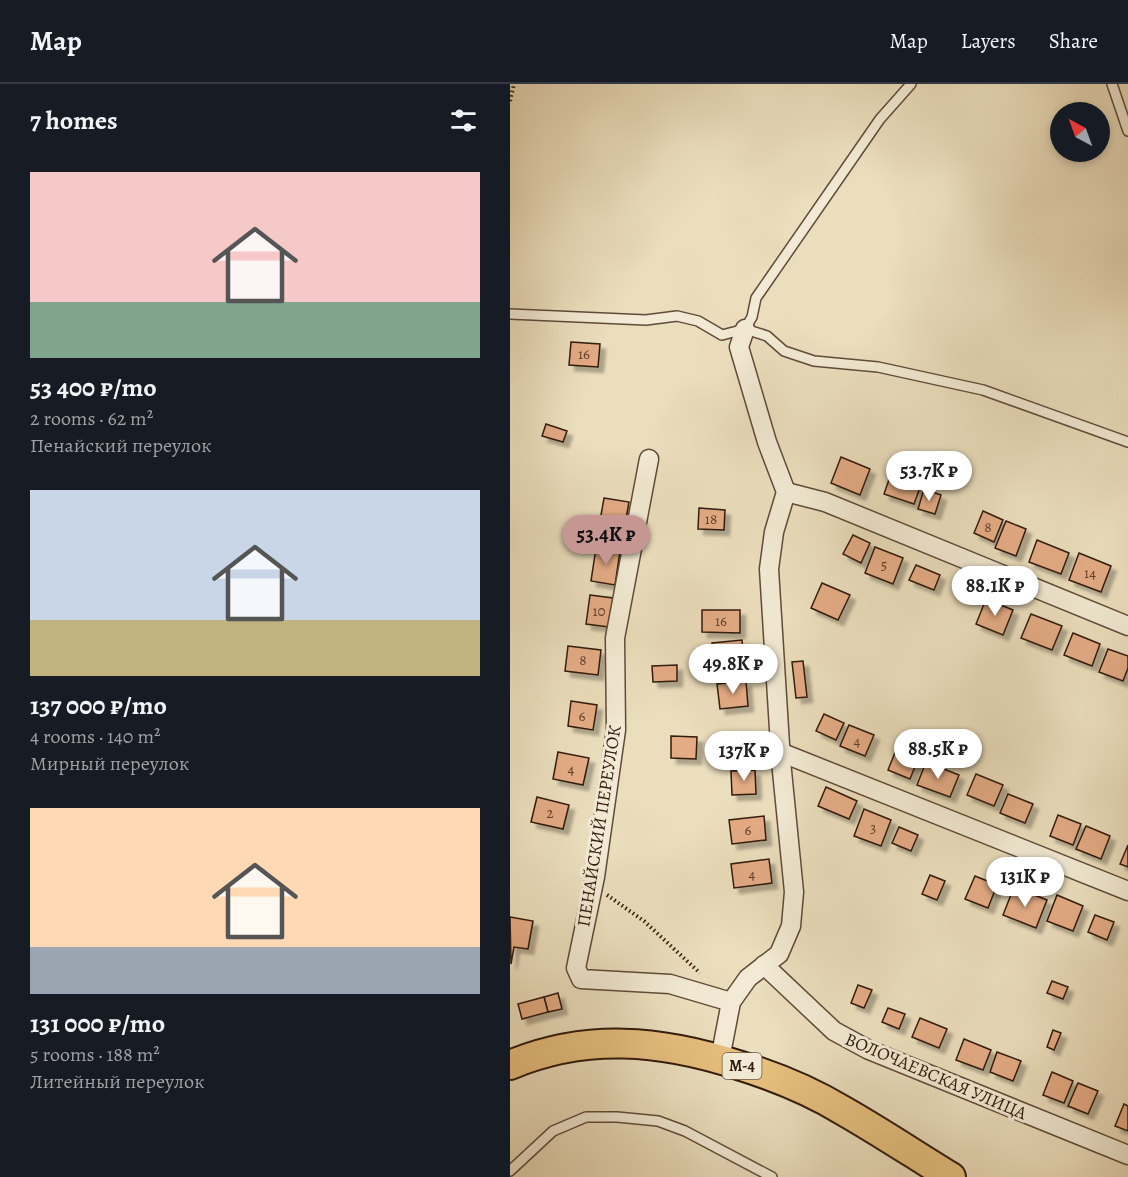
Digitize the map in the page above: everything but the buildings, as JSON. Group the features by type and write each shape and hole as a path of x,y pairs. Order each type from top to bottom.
{"highway":[{"name":"М-4","path":"510,1065 566,1048 626,1043 685,1049 779,1078 809,1092 842,1109 951,1177"}],"street":[{"path":"720,1059 731,1002 748,978 779,954 791,926 794,892 780,752 768,569 774,531 786,492 766,442 739,347 745,329"},
{"name":"ПЕНАЙСКИЙ ПЕРЕУЛОК","path":"649,459 615,638 616,730 593,884 576,968 581,979 670,984 731,1002"},
{"path":"786,492 825,502 1128,626"},
{"path":"780,752 1128,891"},
{"name":"ВОЛОЧАЕВСКАЯ УЛИЦА","path":"765,965 834,1031 868,1050 1128,1155"}],"lane":[{"path":"745,329 752,317 756,298 880,119 911,84"},
{"path":"1112,84 1128,131"},
{"path":"510,314 646,320 677,316 698,321 722,335 745,329 767,336 784,351 814,361 878,367 982,390 1128,442"},
{"path":"510,1171 553,1131 586,1118 617,1117 658,1121 685,1131 772,1177"}],"path":[{"path":"510,101 514,84"},
{"path":"593,884 644,921 705,978"}]}
